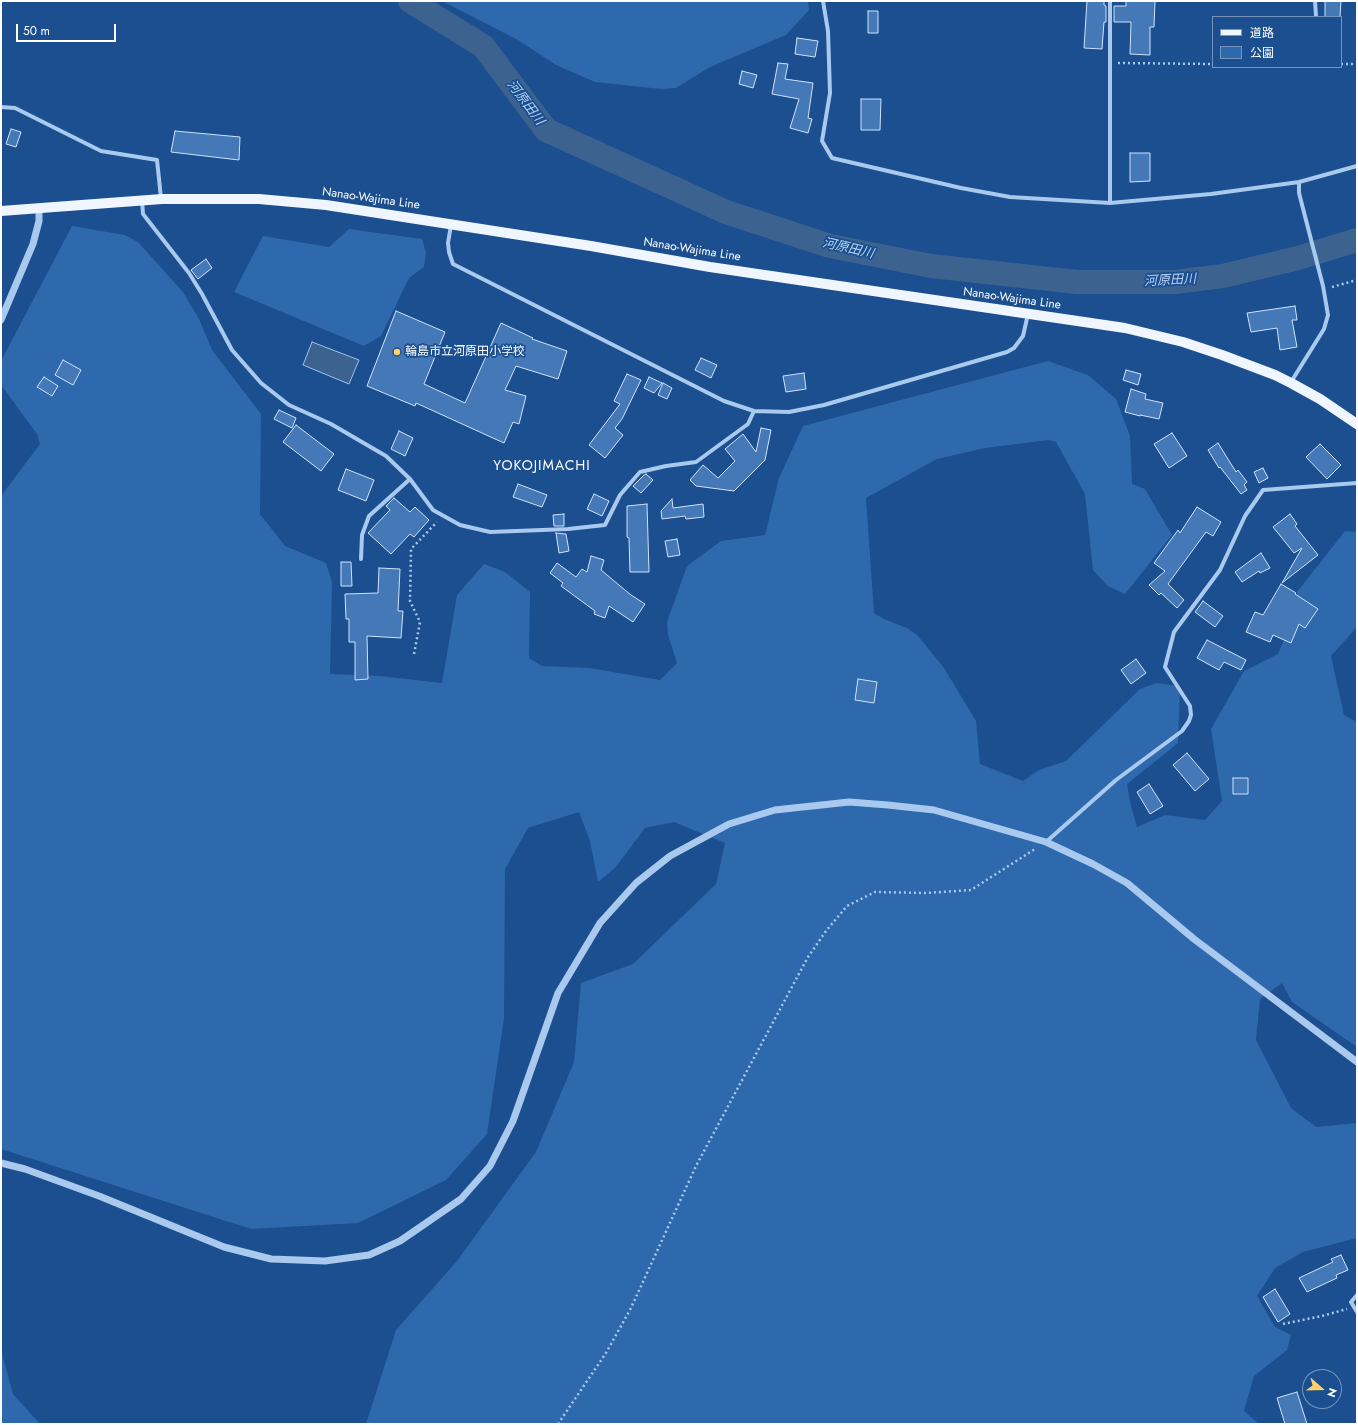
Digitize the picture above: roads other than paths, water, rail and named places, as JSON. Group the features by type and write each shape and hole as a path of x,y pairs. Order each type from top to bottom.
{"main road":[{"name":"Nanao-Wajima Line","path":"1,211 162,199 259,199 326,205 591,246 710,267 1125,328 1183,342 1222,355 1291,383 1337,409 1357,424"}],"street":[{"path":"823,1 828,31 830,93 822,141 832,158 961,188 1010,197 1110,203 1211,194 1299,182 1357,166"},
{"path":"1110,1 1110,203"},
{"path":"1315,1 1316,16"},
{"path":"1,107 15,108 102,151 157,160 162,199"},
{"path":"1291,383 1324,329 1328,315 1323,288 1299,193 1299,182"},
{"path":"142,200 143,214 189,273 232,350 261,383 289,405 331,424 386,456 410,479 433,510 460,525 490,532 568,529 605,525 620,495 640,472 666,466 696,462 748,424 754,410"},
{"path":"1,320 33,244 39,221 39,209"},
{"path":"451,225 448,243 452,264 724,401 754,410 789,412 824,405 1007,352 1014,348 1023,336 1028,314"},
{"path":"361,559 362,535 369,516 410,479"},
{"path":"1046,842 1116,780 1182,731 1189,722 1191,715 1190,706 1165,667 1174,632 1220,570 1245,516 1262,490 1357,483"},
{"path":"1,1163 25,1169 98,1196 224,1247 271,1259 325,1261 369,1255 400,1241 461,1199 490,1166 513,1121 558,993 600,923 636,883 670,856 729,824 775,810 850,802 934,810 1046,842 1093,864 1127,883 1194,938 1357,1062"},
{"path":"1357,1295 1351,1302 1357,1312"}],"waterway":[{"name":"河原田川","path":"410,1 483,46 546,130 726,212 830,246 931,266 1077,282 1175,282 1223,276 1298,258 1357,240"}],"place":[{"name":"輪島市立河原田小学校","path":"397,352"}],"district":[{"name":"YOKOJIMACHI","path":"542,467"}]}
